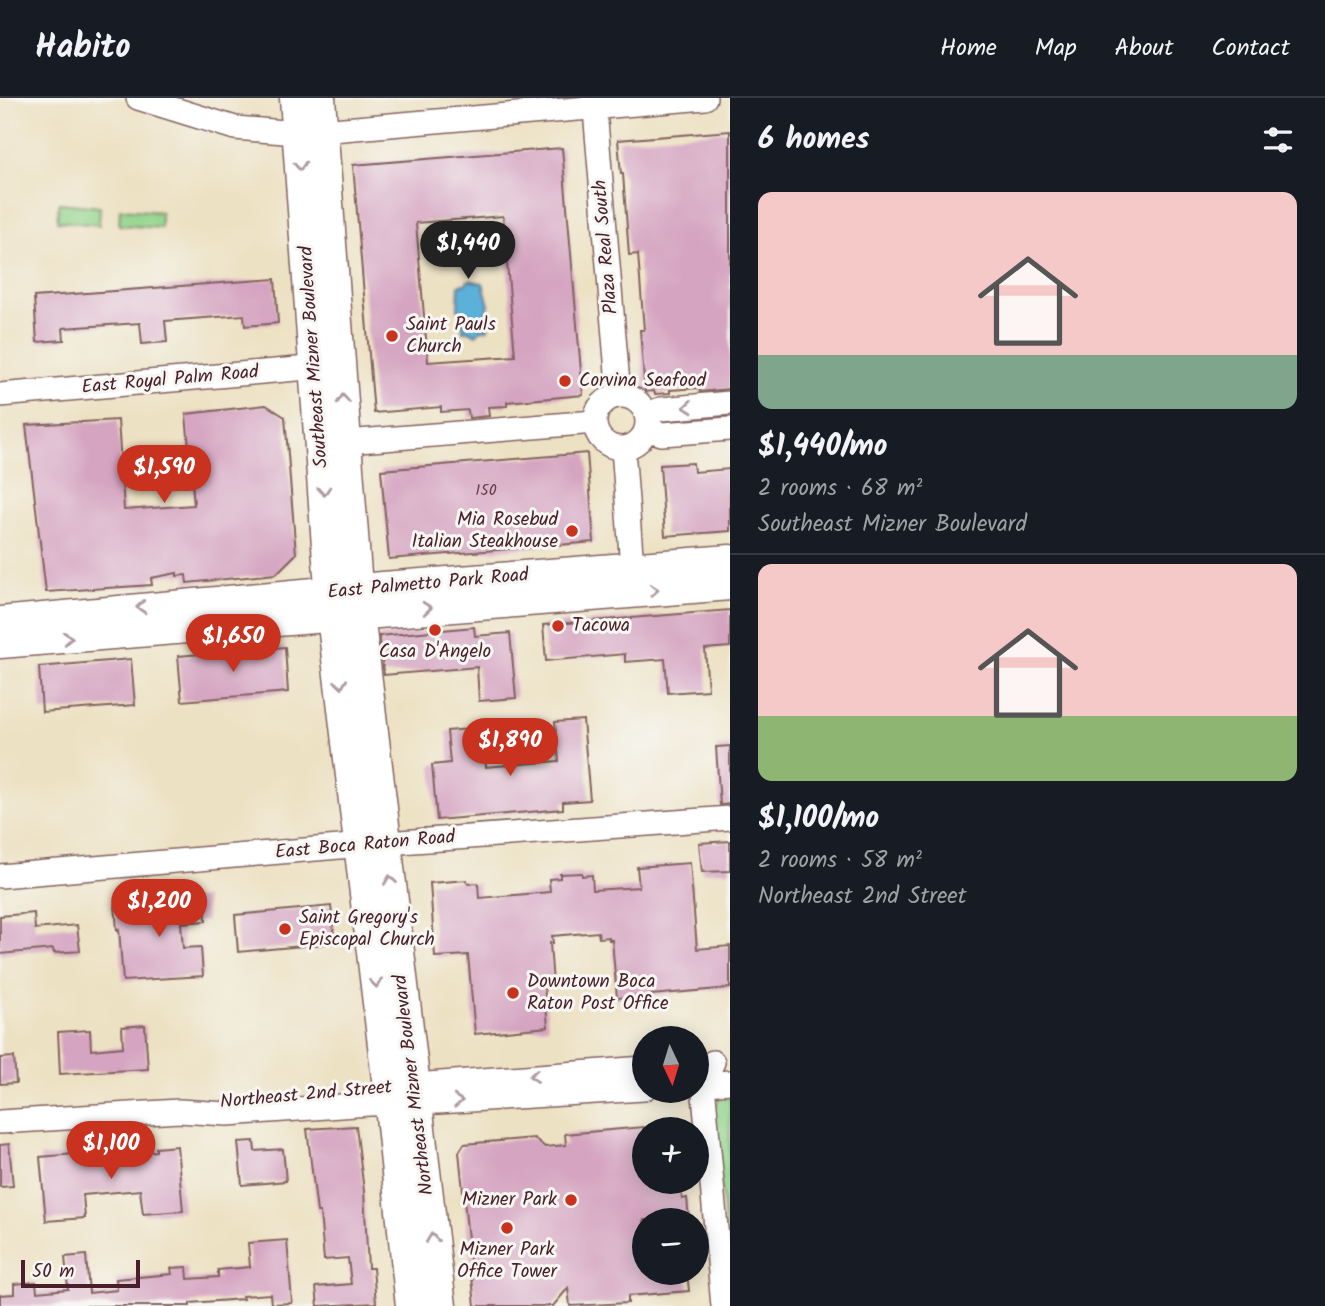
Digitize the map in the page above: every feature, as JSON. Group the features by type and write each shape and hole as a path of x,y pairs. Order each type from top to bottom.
{"main road":[{"name":"Southeast Mizner Boulevard","path":"295,98 310,132 345,602"},
{"name":"Southeast Mizner Boulevard","path":"310,132 320,98"},
{"name":"Southeast Mizner Boulevard","path":"328,366 346,443 345,602"},
{"name":"East Palmetto Park Road","path":"0,643 632,568 730,560"},
{"name":"East Palmetto Park Road","path":"0,622 730,584"},
{"name":"Northeast Mizner Boulevard","path":"345,602 402,1095 441,1306"},
{"name":"Northeast Mizner Boulevard","path":"402,1095 411,1306"}],"street":[{"path":"138,98 235,128 310,132 594,103 705,98"},
{"name":"Plaza Real South","path":"594,103 619,396"},
{"name":"East Royal Palm Road","path":"0,395 328,366"},
{"path":"730,403 661,409 646,421 638,442 623,448 607,444 601,439 595,422 604,402 619,396 635,400 646,421 662,434 730,429"},
{"path":"346,443 595,422"},
{"path":"623,448 632,568"},
{"name":"East Boca Raton Road","path":"0,876 373,844 730,818"},
{"name":"Northeast 2nd Street","path":"402,1095 632,1069"},
{"path":"709,1072 730,1082"},
{"path":"709,1087 723,1306"},
{"name":"Northeast 2nd Street","path":"0,1122 179,1111 226,1100 268,1104 402,1095 632,1089"}],"green space":[{"path":"59,203 100,207 99,225 57,221"},
{"path":"120,209 161,212 161,228 119,225"},
{"path":"724,1089 730,1089 730,1276 714,1110"}],"water":[{"path":"469,280 483,283 489,305 486,313 488,329 481,330 476,335 463,331 462,315 458,309 459,285"},
{"path":"178,453 180,472 144,475 143,455 161,458"}],"building":[{"path":"730,131 730,389 700,392 699,388 655,394 654,391 645,392 640,330 644,330 638,254 629,255 618,140"},
{"path":"562,148 583,395 507,402 507,406 488,407 489,416 469,418 468,410 441,412 441,407 374,413 353,165","holes":["503,216 515,356 428,362 416,223"]},
{"path":"275,279 278,323 245,326 244,315 165,321 167,342 142,344 140,323 63,328 64,340 37,342 34,297"},
{"path":"266,405 285,417 296,554 276,574 187,583 186,575 177,576 177,573 151,578 152,585 46,592 26,425 118,420 124,510 194,505 186,414"},
{"path":"587,453 594,542 389,559 381,470"},
{"path":"693,463 694,472 730,469 730,531 665,536 660,465"},
{"path":"730,610 730,647 705,649 708,690 668,693 665,659 625,662 625,654 546,661 543,625"},
{"path":"474,627 475,636 510,633 516,698 479,701 477,667 384,675 379,636"},
{"path":"285,647 288,692 182,701 178,656"},
{"path":"131,659 135,705 42,712 39,667"},
{"path":"583,720 590,800 563,802 563,809 437,820 432,765 450,763 447,731 483,728 486,767 559,761 555,722"},
{"path":"730,746 730,804 720,805 716,747"},
{"path":"730,841 730,871 702,872 699,843"},
{"path":"690,863 697,949 730,946 730,988 617,998 612,940 609,940 609,937 599,938 598,932 552,936 553,943 550,943 553,985 544,986 548,1027 475,1034 468,955 435,957 430,883 467,880 468,884 478,883 479,898 550,892 549,879 560,878 560,874 592,875 593,890 639,887 637,867"},
{"path":"205,898 206,921 181,923 183,948 201,947 203,976 123,981 115,905"},
{"name":"Saint Gregory's Episcopal Church","path":"331,906 335,943 238,952 235,915"},
{"path":"34,913 35,929 77,925 80,951 54,953 53,949 0,954 0,916"},
{"path":"145,1025 148,1069 60,1074 58,1032 90,1030 91,1050 123,1047 122,1027"},
{"path":"14,1057 16,1083 0,1084 0,1058"},
{"path":"356,1126 364,1191 368,1268 373,1268 376,1303 318,1306 316,1287 351,1284 348,1258 324,1260 320,1212 317,1212 307,1129"},
{"name":"Mizner Park","path":"632,1128 632,1194 681,1194 682,1199 687,1198 688,1208 632,1208 632,1285 688,1285 689,1291 628,1296 628,1303 570,1306 568,1288 553,1306 475,1306 459,1152 464,1144 534,1138 545,1147 566,1145 565,1134"},
{"path":"254,1141 255,1151 283,1149 286,1181 242,1185 238,1142"},
{"path":"9,1144 13,1186 0,1187 0,1145"},
{"path":"177,1146 183,1211 143,1214 140,1190 83,1195 85,1218 46,1221 40,1157 85,1153 85,1157 136,1153"},
{"path":"287,1240 292,1303 271,1304 270,1294 190,1303 190,1306 0,1306 0,1295 14,1294 14,1284 36,1282 37,1292 68,1289 65,1257 86,1255 89,1293 117,1290 116,1279 172,1274 171,1268 187,1267 188,1279 218,1277 218,1270 250,1267 248,1243"}],"place":[{"name":"Saint Pauls Church","path":"392,336"},
{"name":"Corvina Seafood","path":"565,381"},
{"name":"Mia Rosebud Italian Steakhouse","path":"572,531"},
{"name":"Tacowa","path":"558,626"},
{"name":"Casa D'Angelo","path":"435,630"},
{"name":"Saint Gregory's Episcopal Church","path":"285,929"},
{"name":"Downtown Boca Raton Post Office","path":"513,993"},
{"name":"Mizner Park","path":"571,1200"},
{"name":"Mizner Park Office Tower","path":"507,1228"}]}
